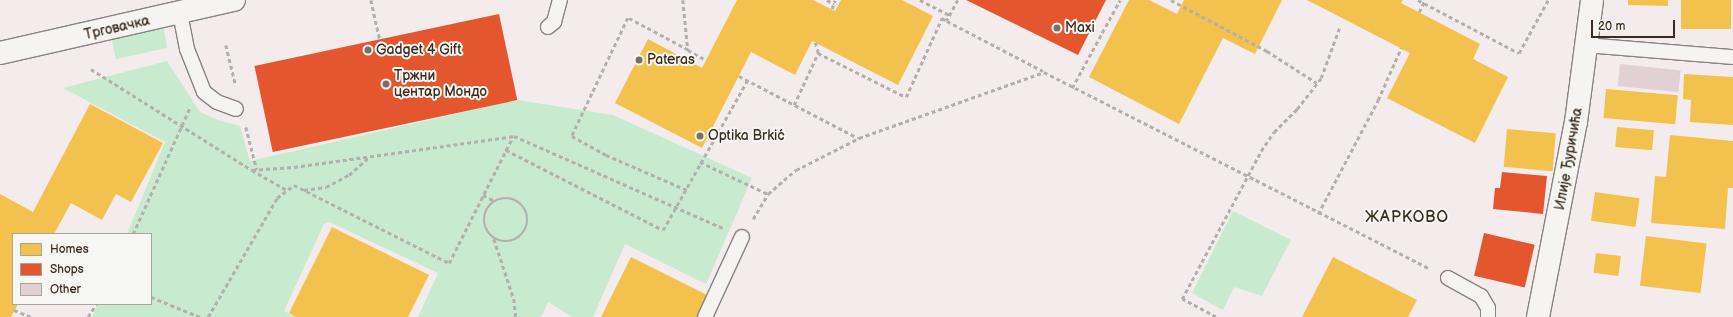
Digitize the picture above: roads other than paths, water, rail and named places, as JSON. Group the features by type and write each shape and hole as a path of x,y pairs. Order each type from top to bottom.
{"street":[{"name":"Трговачка","path":"0,53 234,0"},
{"name":"Илије Ђуричића","path":"1538,317 1576,122 1592,0"}],"lane":[{"path":"548,27 554,22 560,0"},
{"path":"180,13 187,49 204,92 217,102 236,109"},
{"path":"1586,45 1733,58"},
{"path":"705,317 742,237"},
{"path":"1448,278 1481,296 1488,308 1488,317"}],"place":[{"name":"Maxi","path":"1057,28"},
{"name":"Gadget 4 Gift","path":"368,50"},
{"name":"Pateras","path":"639,60"},
{"name":"Тржни центар Мондо","path":"386,84"},
{"name":"Optika Brkić","path":"700,136"}],"district":[{"name":"ЖАРКОВО","path":"1407,218"}]}
